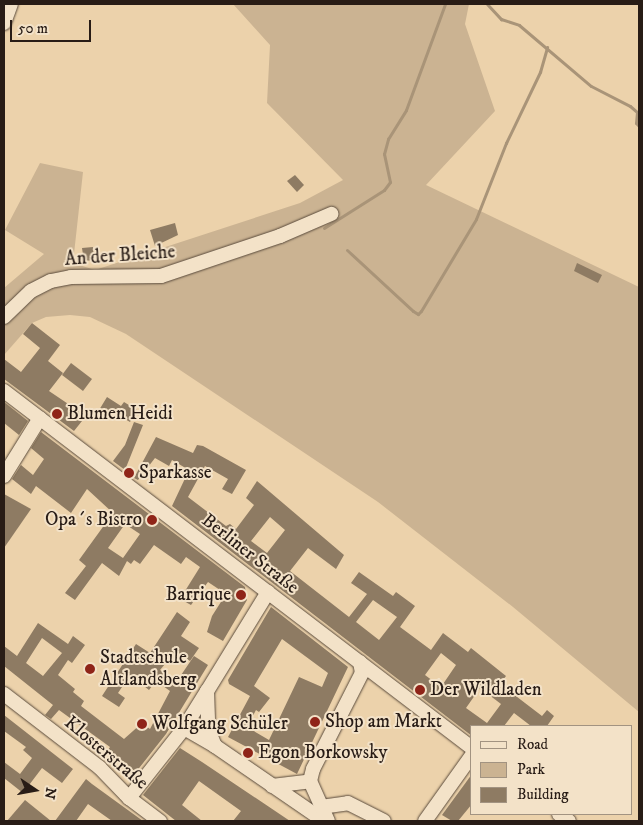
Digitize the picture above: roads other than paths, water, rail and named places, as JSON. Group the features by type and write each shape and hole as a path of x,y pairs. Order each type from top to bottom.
{"street":[{"path":"4,23 11,4"},
{"name":"An der Bleiche","path":"4,317 31,291 51,281 71,277 161,276 280,236 331,214"},
{"name":"Berliner Straße","path":"4,391 470,746"},
{"path":"4,476 40,418"},
{"path":"129,798 184,728 268,592"},
{"path":"326,821 310,782 313,769 362,673 360,662"},
{"path":"207,691 208,729 214,746"},
{"name":"Klosterstraße","path":"4,694 106,773 129,798 160,821"},
{"path":"184,728 326,821"},
{"path":"425,821 470,758"},
{"path":"272,786 310,782"},
{"path":"321,807 348,802 384,821"}],"waterway":[{"path":"324,228 384,190 390,182 384,154 388,139 406,110 445,4"},
{"path":"487,4 501,19 519,25 591,86 630,106 637,112 636,123 639,126"},
{"path":"347,250 413,311 418,314 421,311 476,219 506,143 540,72 547,47"}],"place":[{"name":"Blumen Heidi","path":"57,414"},
{"name":"Sparkasse","path":"129,473"},
{"name":"Opa´s Bistro","path":"152,520"},
{"name":"Barrique","path":"241,595"},
{"name":"Stadtschule Altlandsberg","path":"90,669"},
{"name":"Der Wildladen","path":"420,690"},
{"name":"Shop am Markt","path":"315,722"},
{"name":"Wolfgang Schüler","path":"142,724"},
{"name":"Egon Borkowsky","path":"248,753"}]}
